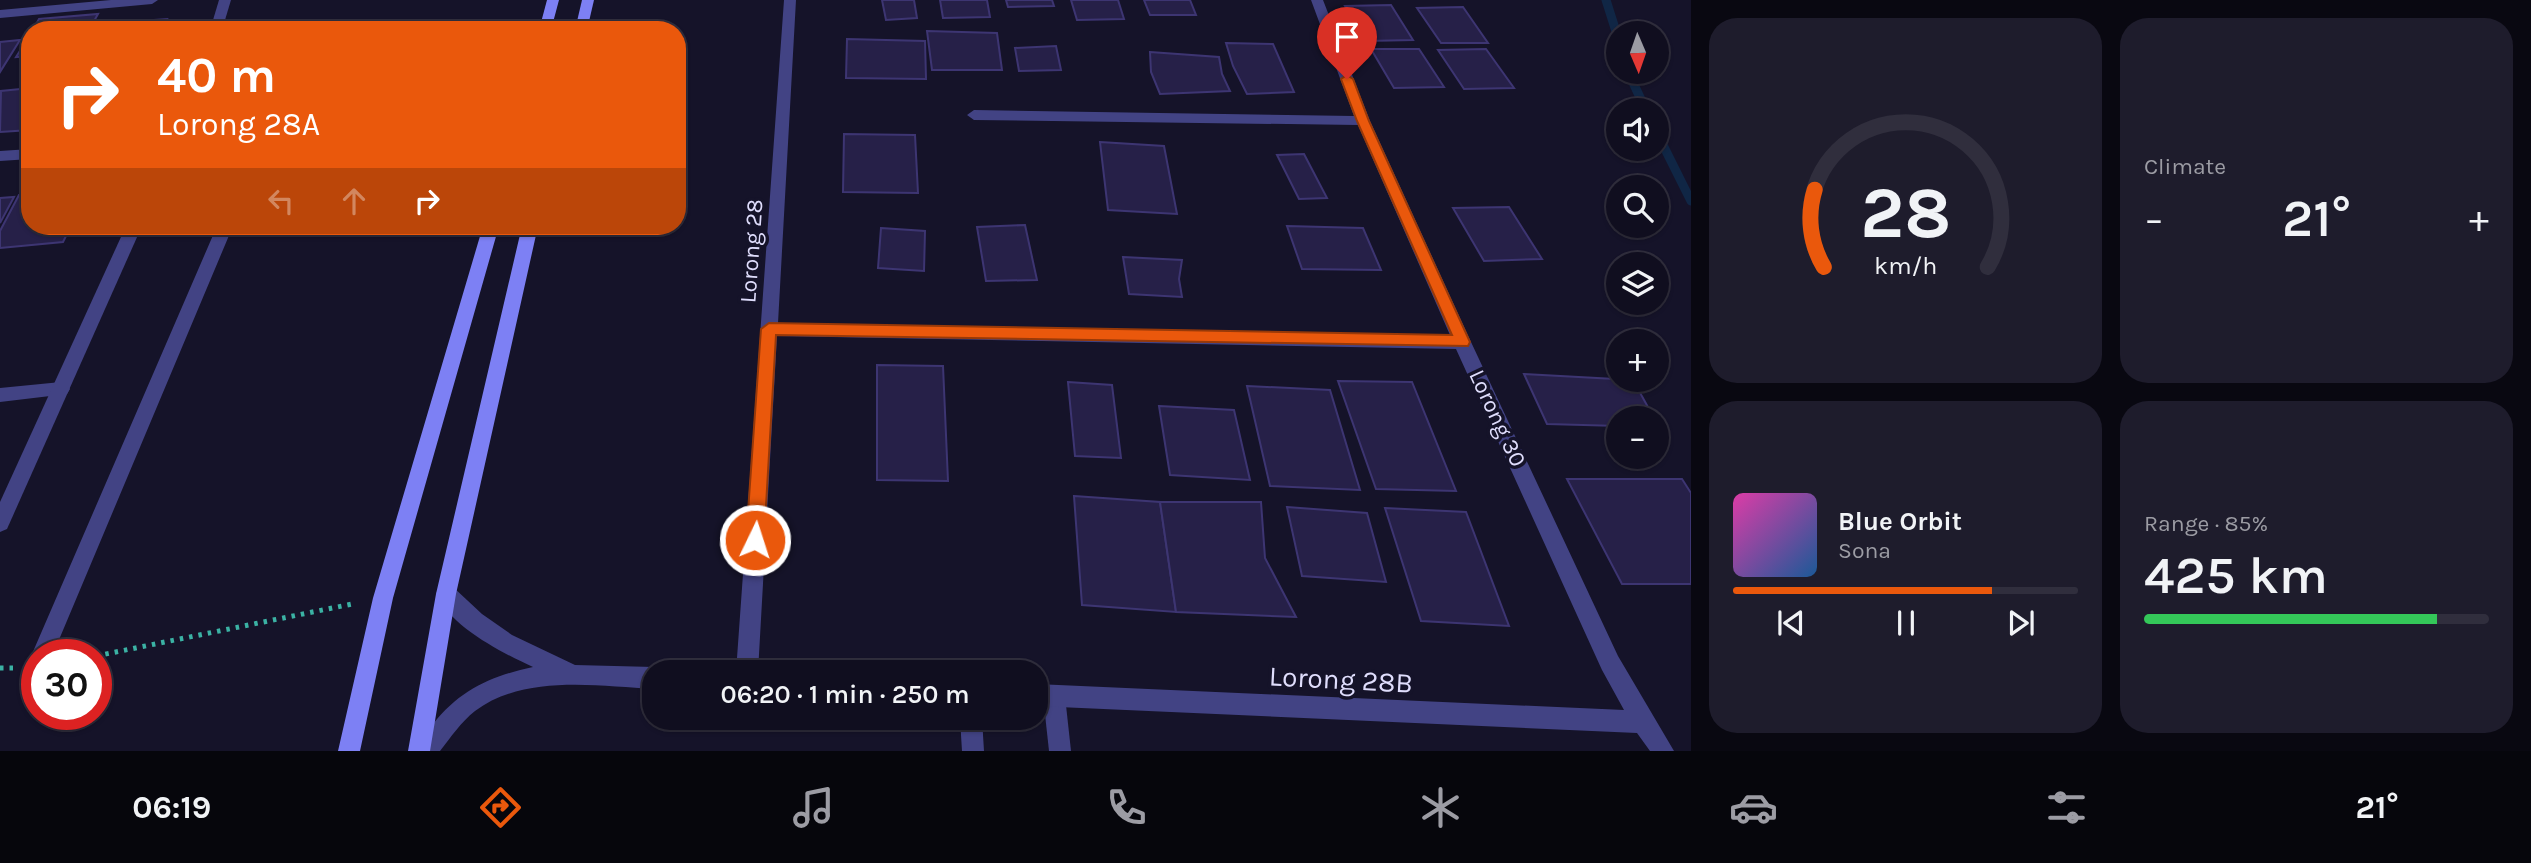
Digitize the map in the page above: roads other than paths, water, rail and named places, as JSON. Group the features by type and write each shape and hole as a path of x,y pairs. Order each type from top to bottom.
{"main road":[{"path":"547,21 553,0"},
{"path":"583,21 588,0"},
{"path":"349,751 383,598 488,235"},
{"path":"419,751 446,594 528,235"}],"street":[{"path":"0,13 152,0"},
{"path":"219,21 225,0"},
{"name":"Lorong 28","path":"748,660 790,0"},
{"name":"Lorong 30","path":"1317,0 1363,121 1462,342 1610,663 1643,722 1663,751"},
{"path":"974,115 1363,121"},
{"path":"0,156 21,155"},
{"path":"0,523 130,235"},
{"path":"49,639 221,235"},
{"path":"769,329 1462,342"},
{"path":"0,395 61,388"},
{"path":"446,594 468,619 508,646 574,675"},
{"path":"425,751 467,703 499,684 574,675 642,678"},
{"name":"Lorong 28B","path":"1048,696 1643,722"},
{"path":"1048,707 1060,751"},
{"path":"972,730 974,751"}],"waterway":[{"path":"1606,0 1613,21"},
{"path":"1634,84 1640,98"},
{"path":"1669,157 1691,201"}]}
